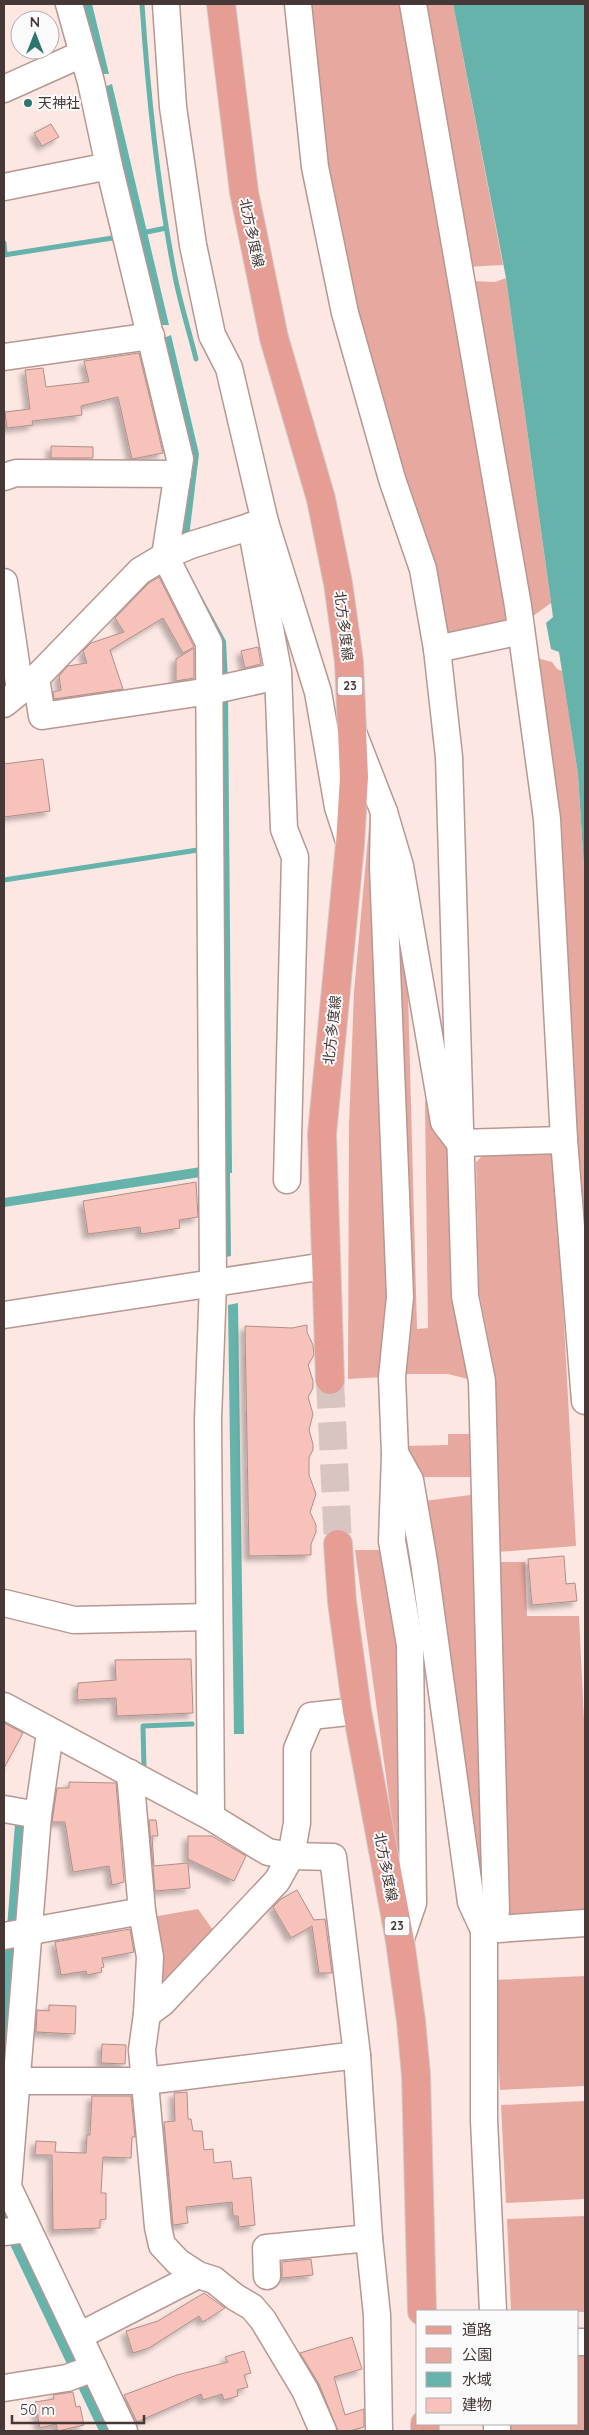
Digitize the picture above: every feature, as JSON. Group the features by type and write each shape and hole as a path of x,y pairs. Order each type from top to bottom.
{"main road":[{"name":"北方多度線","path":"221,4 244,192 274,338 321,500 338,583 349,662 354,778 350,844 322,1134 330,1380"},
{"name":"北方多度線","path":"338,1544 342,1602 357,1711 400,1941 411,2021 416,2075 422,2310"}],"street":[{"path":"69,4 91,82 109,166 180,460 165,556 209,643 213,1283 208,1419 211,1817"},
{"path":"166,4 173,107 193,245 212,336 229,368 258,524 278,676 284,829 295,857 287,1180"},
{"path":"298,4 316,167 345,312 392,479 423,569 437,649 449,757 465,1296 482,1381 496,1911 484,1930"},
{"path":"413,4 521,630 547,819 564,1140 585,1401"},
{"path":"4,89 82,54"},
{"path":"4,187 109,166"},
{"path":"4,357 151,336"},
{"path":"4,477 16,473 178,474"},
{"path":"20,690 140,571 165,556 191,545 258,524"},
{"path":"258,524 318,692 338,807 350,844"},
{"path":"4,582 20,690 42,716 210,691 278,676"},
{"path":"437,649 521,630"},
{"path":"352,728 384,812 400,866 444,1122 460,1143"},
{"path":"384,812 383,867 400,1297 392,1377 395,1453 392,1541 410,1645 414,1902 400,1941"},
{"path":"460,1143 564,1140"},
{"path":"4,1314 325,1266"},
{"path":"395,1453 410,1480 424,1562 471,1902 484,1930 484,2120 493,2310"},
{"path":"4,1603 74,1620 209,1616"},
{"path":"4,1706 50,1733 130,1773 211,1817 268,1852 291,1856 333,1857 357,2055 369,2238 379,2344 379,2431"},
{"path":"146,2014 162,2003 277,1881 291,1856 297,1823 297,1749 311,1716 357,1711"},
{"path":"50,1733 18,1934 16,2081 8,2187 17,2231 79,2336 84,2372 124,2431"},
{"path":"130,1773 142,1911 150,1957 142,2050 158,2227 162,2245 178,2262 198,2275 214,2280 235,2297 252,2307 263,2320 305,2390 324,2431"},
{"path":"4,1809 38,1815"},
{"path":"18,1934 142,1911"},
{"path":"484,1930 585,1923"},
{"path":"16,2081 146,2082 357,2055"},
{"path":"267,2276 266,2248 369,2238"},
{"path":"79,2336 198,2275"},
{"path":"4,2388 84,2372"}],"green space":[{"path":"307,4 401,4 508,622 449,636 444,631 352,311 322,166"},
{"path":"421,4 453,4 503,265 467,267"},
{"path":"506,278 551,603 529,619 471,281 495,282"},
{"path":"537,658 552,662 557,669 562,671 578,774 585,884 585,1310"},
{"path":"370,816 376,819 391,1294 384,1377 348,1379 349,1126 354,992"},
{"path":"393,908 407,956 417,1329 428,1328 425,1101 434,1101 452,1148 472,1380 448,1374 400,1374"},
{"path":"545,1151 555,1157 576,1546 498,1552 493,1364 479,1292 476,1162 483,1155"},
{"path":"448,1434 474,1434 475,1477 419,1477 402,1446 448,1445"},
{"path":"478,1494 484,1901 424,1501"},
{"path":"355,1550 386,1550 399,1643 405,1870 399,1871"},
{"path":"497,1562 525,1562 527,1616 579,1616 585,1741 585,1916 511,1916 506,1911"},
{"path":"198,1909 215,1933 162,1999 147,1918"},
{"path":"585,1976 585,2086 500,2090 494,1980"},
{"path":"585,2101 585,2199 506,2203 501,2105"},
{"path":"585,2216 585,2312 579,2312 579,2310 511,2310 507,2219"},
{"path":"579,2352 585,2352 585,2431 502,2431 501,2425 579,2425"}],"water":[{"path":"79,4 92,4 109,74 96,74"},
{"path":"453,4 585,4 585,884 578,774 559,652 551,649 546,623 553,617 506,278"},
{"path":"112,84 169,325 155,325 99,89"},
{"path":"171,335 199,454 189,537 177,528 159,340"},
{"path":"183,562 226,641 228,681 220,681 177,565"},
{"path":"228,695 232,1173 230,1173 231,1256 226,1257 221,698"},
{"path":"207,1166 207,1176 4,1207 4,1198"},
{"path":"238,1303 244,1734 234,1734 228,1305"},
{"path":"15,1824 25,1824 4,2076 4,1967"},
{"path":"4,2203 111,2431 99,2431 4,2232"}],"building":[{"path":"51,124 59,137 42,146 34,133"},
{"path":"139,353 163,453 132,459 118,397 81,406 82,415 32,421 33,425 7,428 5,412 30,409 25,370 43,368 46,387 89,382 84,361"},
{"path":"51,446 93,447 93,458 51,458"},
{"path":"159,577 194,647 183,653 163,618 110,650 123,689 54,699 53,692 61,690 59,676 68,666 87,663 83,651 91,643 124,632 115,618 149,583"},
{"path":"258,647 261,664 245,668 241,651"},
{"path":"194,648 194,678 176,681 176,659"},
{"path":"43,759 50,811 4,817 4,764"},
{"path":"196,1182 198,1217 179,1220 180,1228 141,1234 140,1227 88,1234 83,1201"},
{"path":"307,1325 307,1332 313,1345 314,1355 308,1365 313,1381 313,1388 308,1397 313,1414 309,1430 313,1450 309,1457 309,1475 316,1494 310,1512 316,1525 316,1532 311,1544 311,1555 249,1556 245,1326 292,1328"},
{"path":"564,1556 566,1584 575,1583 577,1601 532,1605 528,1559"},
{"path":"191,1659 193,1713 117,1716 116,1698 77,1700 78,1683 116,1680 115,1660"},
{"path":"4,1723 23,1733 4,1768"},
{"path":"69,1782 116,1783 124,1882 112,1885 109,1866 73,1872 65,1822 52,1822 57,1788 69,1788"},
{"path":"149,1820 156,1820 158,1836 152,1836 154,1866 188,1863 190,1888 155,1891"},
{"path":"188,1836 212,1836 246,1856 234,1881 188,1859"},
{"path":"297,1890 314,1920 325,1919 332,1973 319,1973 312,1926 291,1938 273,1907 281,1899"},
{"path":"130,1929 134,1952 102,1958 104,1967 101,1968 102,1972 87,1975 86,1971 61,1975 55,1942"},
{"path":"49,2005 76,2006 75,2034 36,2032 37,2010 49,2011"},
{"path":"102,2044 126,2045 125,2064 101,2063"},
{"path":"187,2092 188,2119 191,2119 193,2131 202,2131 204,2150 213,2149 214,2163 231,2161 233,2179 251,2177 255,2225 239,2227 238,2216 233,2216 232,2202 186,2207 188,2223 173,2225 164,2122 175,2121 174,2093"},
{"path":"92,2096 131,2096 135,2137 132,2137 131,2158 103,2157 101,2193 106,2193 106,2219 100,2220 100,2228 53,2230 52,2155 35,2155 36,2141 56,2142 55,2152 86,2153 87,2135 90,2135"},
{"path":"311,2259 313,2275 282,2278 282,2262"},
{"path":"204,2293 225,2308 203,2322 199,2316 149,2348 133,2353 126,2331 158,2321"},
{"path":"352,2337 362,2369 334,2377 345,2415 364,2409 364,2427 349,2431 338,2431 319,2384 300,2353"},
{"path":"244,2351 251,2373 244,2375 248,2387 237,2390 238,2396 224,2400 222,2394 203,2400 201,2394 137,2422 124,2395 177,2375 228,2362 225,2357"},
{"path":"73,2392 76,2407 80,2406 84,2425 58,2431 56,2424 40,2428 35,2402 54,2399 53,2395"}],"waterway":[{"path":"142,4 150,104 168,238 181,304 196,359"},
{"path":"142,233 166,228"},
{"path":"4,255 119,237"},
{"path":"4,243 5,254"},
{"path":"4,880 204,849"},
{"path":"141,1767 144,1769 143,1726 192,1724"}],"tunnel":[{"path":"330,1380 338,1544"}],"place":[{"name":"天神社","path":"28,103"}]}
